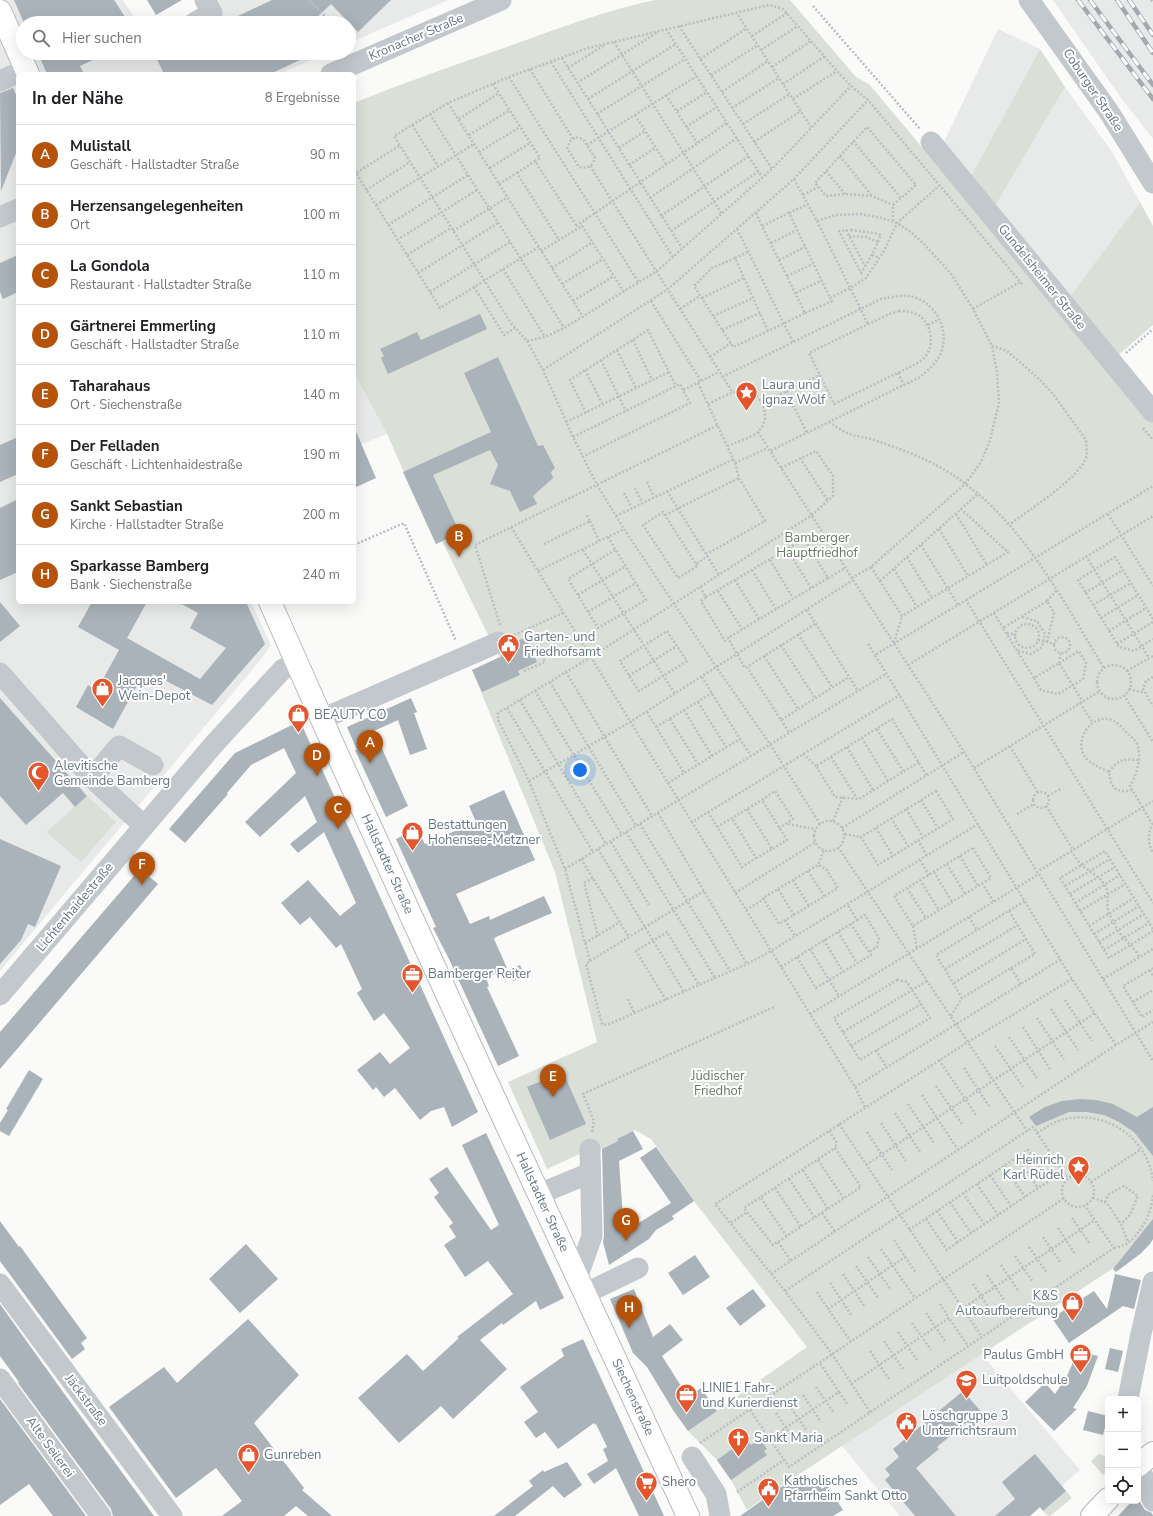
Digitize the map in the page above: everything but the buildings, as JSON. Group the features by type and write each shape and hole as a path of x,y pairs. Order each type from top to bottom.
{"main road":[{"path":"0,11 16,47"},
{"path":"22,60 27,72"},
{"name":"Hallstadter Straße","path":"271,604 581,1286"},
{"name":"Siechenstraße","path":"581,1286 688,1516"},
{"path":"1092,1516 1105,1502"}],"street":[{"name":"Kronacher Straße","path":"336,72 501,0"},
{"name":"Coburger Straße","path":"1029,0 1109,112 1153,183"},
{"path":"201,16 209,7"},
{"path":"0,81 16,76"},
{"name":"Gundelsheimer Straße","path":"931,142 1113,364 1145,417"},
{"path":"0,217 16,210"},
{"path":"322,719 464,658 503,635"},
{"name":"Lichtenhaidestraße","path":"0,995 215,743 283,669 298,662"},
{"path":"0,673 92,778 144,826"},
{"path":"92,778 119,746 153,765"},
{"path":"590,1149 592,1236 581,1286 638,1268"},
{"path":"539,1194 590,1172"},
{"path":"1129,1396 1153,1282"},
{"name":"Jäckstraße","path":"0,1284 172,1516"},
{"name":"Alte Seilerei","path":"0,1380 101,1516"},
{"path":"696,1450 702,1470 716,1494 720,1516"},
{"path":"1142,1462 1153,1501"}],"path":[{"path":"309,0 325,16"},
{"path":"820,824 770,744 624,529 597,485 582,456 543,370 527,341 515,328 484,281 394,136 448,103 530,69 588,48 768,5 783,9 837,71 868,100 1025,288"},
{"path":"813,6 931,142"},
{"path":"736,12 811,127"},
{"path":"752,36 787,13"},
{"path":"679,26 772,169"},
{"path":"761,50 798,26"},
{"path":"700,59 747,28"},
{"path":"666,29 762,177"},
{"path":"577,82 661,30"},
{"path":"772,67 811,41"},
{"path":"614,42 722,214"},
{"path":"568,68 607,44"},
{"path":"588,99 676,44"},
{"path":"711,75 758,45"},
{"path":"783,84 825,56"},
{"path":"562,58 682,248"},
{"path":"597,114 685,59"},
{"path":"722,92 768,61"},
{"path":"550,62 673,256"},
{"path":"530,69 573,138"},
{"path":"793,100 837,71"},
{"path":"587,145 697,76"},
{"path":"510,77 638,283"},
{"path":"732,108 779,78"},
{"path":"493,84 540,158 499,184"},
{"path":"527,341 546,337 564,328 656,271 772,169 852,86"},
{"path":"676,111 707,92"},
{"path":"459,119 499,94"},
{"path":"743,124 790,94"},
{"path":"666,95 697,143"},
{"path":"543,370 668,289 794,179 868,100"},
{"path":"448,103 582,317"},
{"path":"686,127 717,107"},
{"path":"469,135 510,110"},
{"path":"754,142 801,111"},
{"path":"430,114 564,328"},
{"path":"635,115 666,164"},
{"path":"542,251 577,227 612,200 727,123"},
{"path":"412,125 438,166"},
{"path":"479,152 520,126"},
{"path":"893,205 872,196 845,194 826,196 815,182 867,127 916,185 893,205 893,221"},
{"path":"619,148 645,131"},
{"path":"573,138 583,138 595,158 590,166 586,168 579,167 567,148 573,138"},
{"path":"650,198 737,138"},
{"path":"853,141 901,198"},
{"path":"490,168 530,143"},
{"path":"376,205 474,144"},
{"path":"400,146 356,173 440,308 539,247"},
{"path":"629,165 655,148"},
{"path":"661,216 749,156"},
{"path":"840,156 872,196"},
{"path":"535,161 577,227"},
{"path":"366,190 410,162"},
{"path":"590,166 733,393"},
{"path":"671,231 759,171"},
{"path":"826,171 845,194"},
{"path":"517,173 559,240"},
{"path":"388,225 468,175"},
{"path":"794,179 817,221 868,324"},
{"path":"830,298 866,278 879,258 897,223 940,185"},
{"path":"803,195 818,187"},
{"path":"398,240 477,190"},
{"path":"453,231 508,197"},
{"path":"762,226 808,204"},
{"path":"756,213 805,313"},
{"path":"748,252 712,268 694,286 733,347 832,300 789,213"},
{"path":"528,781 647,712 807,610 871,567 966,483 981,462 990,440 999,403 997,372 992,346 973,309 952,275 931,251 912,233 893,221 861,214 836,215 817,221"},
{"path":"418,273 498,223"},
{"path":"577,227 582,226 624,292"},
{"path":"407,255 451,228"},
{"path":"737,229 793,342"},
{"path":"771,243 797,230"},
{"path":"846,230 865,266"},
{"path":"862,230 881,235 878,242 861,273 839,231 862,230"},
{"path":"850,236 866,237 878,242"},
{"path":"430,292 510,242"},
{"path":"552,268 593,242"},
{"path":"779,260 805,247"},
{"path":"872,255 879,258"},
{"path":"735,258 768,331"},
{"path":"562,284 603,259"},
{"path":"787,276 814,264"},
{"path":"503,269 546,337"},
{"path":"573,301 614,276"},
{"path":"680,309 701,297 744,278"},
{"path":"796,293 822,280"},
{"path":"973,309 1020,282"},
{"path":"474,287 504,335 515,328"},
{"path":"722,377 881,299 898,296 915,297 929,305 940,319 944,331 944,345 939,357 920,377 807,433 735,463"},
{"path":"713,316 753,298"},
{"path":"651,300 699,382 734,459 739,478 764,521 707,555 696,564 698,566 678,578 643,524 663,512 696,564"},
{"path":"899,311 910,312 920,316 928,325 931,336 930,348 924,358 898,373 834,404 809,353 868,324 899,311"},
{"path":"722,330 760,313"},
{"path":"928,325 940,319"},
{"path":"1113,364 1153,329"},
{"path":"586,413 570,380 648,330 676,386"},
{"path":"633,340 652,380"},
{"path":"710,357 731,343"},
{"path":"992,346 1007,351 1037,377 1054,395 1086,440 1087,456 1083,464 1073,476 1052,494 1009,524"},
{"path":"617,350 636,388"},
{"path":"601,360 626,411"},
{"path":"585,370 602,405"},
{"path":"566,422 669,372"},
{"path":"683,390 719,372"},
{"path":"898,373 904,385"},
{"path":"762,403 820,375"},
{"path":"573,437 680,384 690,403 582,456"},
{"path":"708,404 733,393 742,391 750,392 758,397 762,403 765,414 763,424 758,432 728,446"},
{"path":"786,391 807,433"},
{"path":"1145,417 1153,440"},
{"path":"829,422 845,432 873,440 928,461 966,483 979,493 1009,524 1036,557 1104,668"},
{"path":"564,613 530,628 503,635 475,545 718,425"},
{"path":"758,432 964,752 1153,1061"},
{"path":"590,961 565,869 528,781 498,720 498,713 634,630 812,515 833,496 833,476 816,451 781,468"},
{"path":"800,458 828,501"},
{"path":"616,516 734,459"},
{"path":"665,515 739,478"},
{"path":"647,482 654,497"},
{"path":"875,655 1153,486"},
{"path":"635,488 642,503"},
{"path":"667,491 719,574"},
{"path":"624,493 632,508"},
{"path":"880,581 979,493"},
{"path":"894,644 902,616 1008,552 961,509"},
{"path":"586,514 600,541"},
{"path":"956,514 987,565"},
{"path":"1108,514 1153,586"},
{"path":"908,665 1153,516"},
{"path":"544,544 590,521"},
{"path":"356,544 404,524 464,658"},
{"path":"511,527 855,1087 865,1107"},
{"path":"538,571 624,529"},
{"path":"938,529 968,576"},
{"path":"608,537 626,566 646,600 598,628 568,579 616,550"},
{"path":"828,578 804,539 701,601 725,641 793,598 811,588 828,578 845,568"},
{"path":"921,545 958,605"},
{"path":"787,549 811,588"},
{"path":"583,550 675,694"},
{"path":"1086,556 1149,658"},
{"path":"908,557 932,598"},
{"path":"1117,644 1153,620 1115,557 1078,580 1119,648 1134,651 1153,639"},
{"path":"770,560 793,598"},
{"path":"578,595 626,566"},
{"path":"871,567 902,616"},
{"path":"894,569 917,607"},
{"path":"752,570 776,609"},
{"path":"1086,592 1123,570"},
{"path":"735,580 759,619"},
{"path":"588,612 636,583"},
{"path":"1093,605 1131,583"},
{"path":"700,587 706,597"},
{"path":"1003,628 1047,601 1056,590"},
{"path":"718,591 742,630"},
{"path":"1101,618 1138,595"},
{"path":"966,600 1045,725 1153,902"},
{"path":"1047,601 1054,613 1047,642"},
{"path":"1109,631 1146,608"},
{"path":"807,610 858,691"},
{"path":"994,613 1041,690 1058,694 1083,679 1086,663 1079,651 1034,678"},
{"path":"1017,651 1031,654 1042,647 1045,634 1037,621 1021,617"},
{"path":"747,667 815,624"},
{"path":"1026,624 1035,626 1039,634 1038,640 1038,643 1029,648 1021,646 1015,638 1017,630 1026,624"},
{"path":"524,671 545,662 530,628"},
{"path":"668,630 687,661 639,692 620,661 644,646 668,630"},
{"path":"1006,633 1016,635"},
{"path":"798,634 832,687"},
{"path":"1060,637 1066,638 1070,643 1068,649 1063,653 1061,652 1057,651 1054,646 1055,640 1060,637"},
{"path":"728,638 745,668 747,667 789,732"},
{"path":"1038,640 1054,644"},
{"path":"868,644 1072,978 1116,1045"},
{"path":"781,645 815,698"},
{"path":"629,676 677,646"},
{"path":"1061,652 1059,663 1093,723"},
{"path":"764,656 798,709"},
{"path":"1127,671 1153,656"},
{"path":"1111,665 1117,665 1127,671 1130,679 1129,689 1124,695 1116,698 1110,698 1100,691 1097,684 1097,678 1104,668 1111,665"},
{"path":"566,672 652,816"},
{"path":"565,869 886,674"},
{"path":"702,677 751,756"},
{"path":"781,720 849,677"},
{"path":"1153,677 1146,681 1143,689 1153,706"},
{"path":"550,682 636,826"},
{"path":"1129,689 1145,693"},
{"path":"535,691 622,835"},
{"path":"974,768 1100,691"},
{"path":"656,727 712,693"},
{"path":"692,822 900,695"},
{"path":"1124,695 1153,742"},
{"path":"520,700 606,844"},
{"path":"698,702 726,747"},
{"path":"507,708 593,852"},
{"path":"684,710 712,756"},
{"path":"647,712 684,773"},
{"path":"670,719 698,764"},
{"path":"816,766 892,719 927,776"},
{"path":"1109,772 1094,765 1086,758 1082,751 1081,745 1084,732 1093,723 1108,719 1121,725 1136,742 1139,751 1138,760 1130,786 1153,823 1148,840 1150,848 1153,852"},
{"path":"877,729 903,771"},
{"path":"862,738 888,781"},
{"path":"668,783 740,739"},
{"path":"1010,746 1038,792 1042,792 1048,796"},
{"path":"847,747 873,790"},
{"path":"842,828 964,752"},
{"path":"802,754 816,766 835,797 843,798 859,798 919,762"},
{"path":"831,757 856,798"},
{"path":"1132,790 1120,792 1114,788 1110,781 1109,772 1120,760 1138,760"},
{"path":"1048,796 1062,788"},
{"path":"717,827 775,791 793,819 788,824 779,828"},
{"path":"845,834 861,837 936,791 953,819 878,865 861,837"},
{"path":"1034,804 1034,798 1038,792"},
{"path":"1034,804 1040,808 1046,806 1049,801 1048,796"},
{"path":"833,821 843,798"},
{"path":"708,812 742,867 786,840 762,800"},
{"path":"921,800 938,828"},
{"path":"810,1014 1017,888 1072,851 1153,801"},
{"path":"1017,814 1034,804"},
{"path":"1046,806 1072,851 1082,865 1098,877 1104,885 1108,894 1106,906 1109,913 1118,930 1131,944 1140,957"},
{"path":"747,809 772,849"},
{"path":"906,809 923,837"},
{"path":"658,813 747,964"},
{"path":"732,818 756,858"},
{"path":"891,818 908,846"},
{"path":"827,820 837,822 845,834 843,844 831,852 821,850 813,837 815,827 820,824 827,820"},
{"path":"640,824 730,972"},
{"path":"788,824 815,829"},
{"path":"704,891 586,964 602,1024 607,1025 747,964 771,951 978,824"},
{"path":"876,828 893,856"},
{"path":"626,832 715,978"},
{"path":"918,840 927,856"},
{"path":"611,842 649,905"},
{"path":"735,893 816,842"},
{"path":"838,848 957,1024 1027,1131"},
{"path":"913,926 991,878 973,848 894,896 913,926 917,949"},
{"path":"598,849 684,992"},
{"path":"746,910 818,865 824,850"},
{"path":"1105,851 1110,859 1153,930 1109,958 1060,878 1105,851"},
{"path":"960,856 978,886"},
{"path":"1065,886 1110,859"},
{"path":"581,860 629,937"},
{"path":"920,860 929,875"},
{"path":"947,864 965,894"},
{"path":"764,899 779,924 838,888 826,869 818,865"},
{"path":"1070,894 1115,867"},
{"path":"808,871 824,896"},
{"path":"934,872 952,902"},
{"path":"1075,903 1120,875"},
{"path":"593,878 584,883 598,936"},
{"path":"793,880 809,906"},
{"path":"920,880 939,910"},
{"path":"982,883 994,902"},
{"path":"1080,911 1125,884"},
{"path":"908,888 926,918"},
{"path":"778,889 794,915"},
{"path":"1089,926 1134,898"},
{"path":"962,998 936,955 1025,901"},
{"path":"847,904 857,920"},
{"path":"1094,934 1139,906"},
{"path":"951,1016 962,998 1035,954 1009,911"},
{"path":"1099,942 1144,914"},
{"path":"781,966 865,915 879,938 877,947 869,952"},
{"path":"969,917 977,930"},
{"path":"785,920 795,936"},
{"path":"585,943 620,922"},
{"path":"1104,950 1149,922"},
{"path":"797,957 816,988 871,955 851,924"},
{"path":"945,969 1018,925"},
{"path":"666,1000 636,951 667,932 699,985"},
{"path":"838,932 857,963"},
{"path":"954,984 1026,939"},
{"path":"824,940 843,972"},
{"path":"810,949 839,996"},
{"path":"1103,979 1153,949"},
{"path":"855,1087 1061,960"},
{"path":"1011,968 1021,984"},
{"path":"1153,968 1124,986 1142,1017 1153,1010"},
{"path":"1150,970 1153,976"},
{"path":"870,1412 832,1354 785,1291 715,1204 939,1060 1072,978"},
{"path":"897,980 908,982 912,990 930,1018 860,1060 834,1018 897,980"},
{"path":"843,1032 927,981"},
{"path":"1133,1002 1153,990"},
{"path":"628,999 634,1013"},
{"path":"1065,1000 1092,1041"},
{"path":"852,1046 921,1004"},
{"path":"590,1149 594,1121 582,1094 776,1006"},
{"path":"1051,1009 1078,1050"},
{"path":"866,1165 1095,1013"},
{"path":"1037,1018 1064,1059"},
{"path":"771,1274 1153,1022"},
{"path":"1023,1028 1050,1069"},
{"path":"1009,1037 1036,1078"},
{"path":"995,1046 1023,1087"},
{"path":"876,1050 887,1068"},
{"path":"939,1060 976,1115"},
{"path":"964,1068 989,1106"},
{"path":"936,1086 962,1124"},
{"path":"922,1095 958,1150"},
{"path":"908,1104 934,1143"},
{"path":"894,1113 920,1152"},
{"path":"1037,1134 1048,1126 1073,1118 1093,1118 1112,1123 1133,1138 1142,1149 1148,1160 1153,1181"},
{"path":"881,1122 906,1161"},
{"path":"839,1124 888,1196 899,1216 982,1337"},
{"path":"785,1291 1033,1127 1068,1179"},
{"path":"829,1131 836,1143 835,1148 861,1187 773,1246 744,1208 835,1148"},
{"path":"867,1132 892,1170"},
{"path":"1091,1182 1142,1149"},
{"path":"909,1230 1028,1150 1049,1181 946,1250 926,1219"},
{"path":"1017,1157 1038,1188"},
{"path":"818,1160 844,1199"},
{"path":"1004,1166 1025,1197"},
{"path":"802,1170 828,1209"},
{"path":"1047,1178 1063,1173"},
{"path":"990,1175 1011,1206"},
{"path":"1080,1175 1087,1178 1091,1182 1094,1189 1092,1198 1085,1206 1074,1207 1069,1205 1063,1199 1062,1190 1068,1179 1080,1175"},
{"path":"789,1179 815,1218"},
{"path":"977,1184 998,1215"},
{"path":"1105,1202 1109,1194 1124,1186 1138,1196 1130,1215 1121,1224"},
{"path":"775,1188 801,1227"},
{"path":"963,1193 984,1224"},
{"path":"750,1410 789,1467 1114,1248 1128,1242 1136,1235 1144,1224 1150,1212 1153,1195"},
{"path":"761,1198 786,1237"},
{"path":"1092,1198 1105,1202 1121,1224 1128,1242"},
{"path":"696,1450 750,1410 1063,1199"},
{"path":"950,1202 971,1234"},
{"path":"1085,1206 1114,1248"},
{"path":"937,1211 958,1242"},
{"path":"730,1223 747,1212"},
{"path":"822,1213 835,1232"},
{"path":"1072,1218 1090,1244"},
{"path":"962,1308 1094,1220"},
{"path":"1058,1228 1075,1254"},
{"path":"1043,1237 1061,1263"},
{"path":"894,1240 916,1273"},
{"path":"778,1242 791,1261"},
{"path":"1029,1246 1047,1273"},
{"path":"881,1249 915,1298"},
{"path":"1015,1256 1033,1282"},
{"path":"868,1257 890,1290"},
{"path":"828,1308 906,1257"},
{"path":"1001,1265 1019,1292"},
{"path":"856,1266 878,1298"},
{"path":"843,1274 865,1307"},
{"path":"987,1275 1005,1301"},
{"path":"830,1283 852,1316"},
{"path":"973,1284 991,1311"},
{"path":"817,1292 851,1342"},
{"path":"940,1304 968,1346"},
{"path":"926,1313 944,1341"},
{"path":"851,1384 949,1318"},
{"path":"912,1323 930,1350"},
{"path":"898,1332 917,1360"},
{"path":"884,1341 903,1369"},
{"path":"870,1351 889,1379"},
{"path":"820,1363 847,1404"},
{"path":"816,1387 834,1413"},
{"path":"769,1439 839,1392"},
{"path":"803,1396 820,1422"},
{"path":"789,1405 807,1431"},
{"path":"776,1414 794,1440"},
{"path":"737,1492 784,1460"}],"shaded area":[{"path":"0,0 123,0 133,16 16,16 16,60 311,60 284,72 16,72 16,604 252,604 271,645 262,658 0,971"},
{"path":"198,0 448,0 356,40 356,16 185,16 202,7"},
{"path":"1053,0 1153,0 1153,139 1121,98"},
{"path":"998,29 1040,49 970,178 943,144"},
{"path":"1065,87 1112,152 1140,202 1068,299 994,208"},
{"path":"356,377 387,434 356,446"},
{"name":"Luitpoldschule","path":"981,1354 1080,1470 1062,1486 1066,1491 1043,1511 1040,1507 1030,1516 900,1516 842,1446"}],"green space":[{"name":"Bamberger Hauptfriedhof","path":"655,0 790,0 856,77 869,84 1153,423 1153,1239 1140,1254 1121,1268 1118,1265 772,1492 747,1510 731,1480 717,1460 688,1431 807,1347 694,1201 651,1139 635,1130 617,1139 618,1141 595,1152 593,1148 547,1169 508,1082 597,1042 555,872 472,670 499,657 442,541 436,544 387,434 356,377 356,102 429,74 579,21 636,4"},
{"path":"1040,49 1065,87 994,208 970,178"},
{"path":"1140,202 1153,226 1153,325 1115,358 1068,299"},
{"path":"87,796 116,822 81,862 46,832"},
{"path":"1099,1454 1105,1456 1105,1473 1103,1475 1091,1461"},
{"path":"1066,1491 1072,1498 1048,1516 1043,1511"}],"railway":[{"path":"1078,0 1153,99"},
{"path":"1090,0 1153,85"},
{"path":"1117,0 1153,53"},
{"path":"1129,0 1153,35"}],"place":[{"name":"Laura und Ignaz Wolf","path":"746,412"},
{"name":"Herzensangelegenheiten","path":"459,557"},
{"name":"Garten- und Friedhofsamt","path":"508,664"},
{"name":"Jacques' Wein-Depot","path":"103,708"},
{"name":"BEAUTY CO","path":"298,734"},
{"name":"Mulistall","path":"370,763"},
{"name":"Gärtnerei Emmerling","path":"317,776"},
{"name":"Alevitische Gemeinde Bamberg","path":"39,792"},
{"name":"La Gondola","path":"338,829"},
{"name":"Bestattungen Hohensee-Metzner","path":"412,852"},
{"name":"Der Felladen","path":"142,885"},
{"name":"Bamberger Reiter","path":"413,994"},
{"name":"Taharahaus","path":"553,1097"},
{"name":"Heinrich Karl Rüdel","path":"1079,1186"},
{"name":"Sankt Sebastian","path":"626,1241"},
{"name":"K&S Autoaufbereitung","path":"1073,1322"},
{"name":"Sparkasse Bamberg","path":"629,1328"},
{"name":"Paulus GmbH","path":"1080,1374"},
{"name":"Luitpoldschule","path":"966,1400"},
{"name":"LINIE1 Fahr- und Kurierdienst","path":"686,1414"},
{"name":"Löschgruppe 3 Unterrichtsraum","path":"906,1442"},
{"name":"Sankt Maria","path":"739,1458"},
{"name":"Gunreben","path":"248,1474"},
{"name":"Shero","path":"647,1502"},
{"name":"Katholisches Pfarrheim Sankt Otto","path":"769,1508"}],"park label":[{"name":"Jüdischer Friedhof","path":"718,1084"}]}
